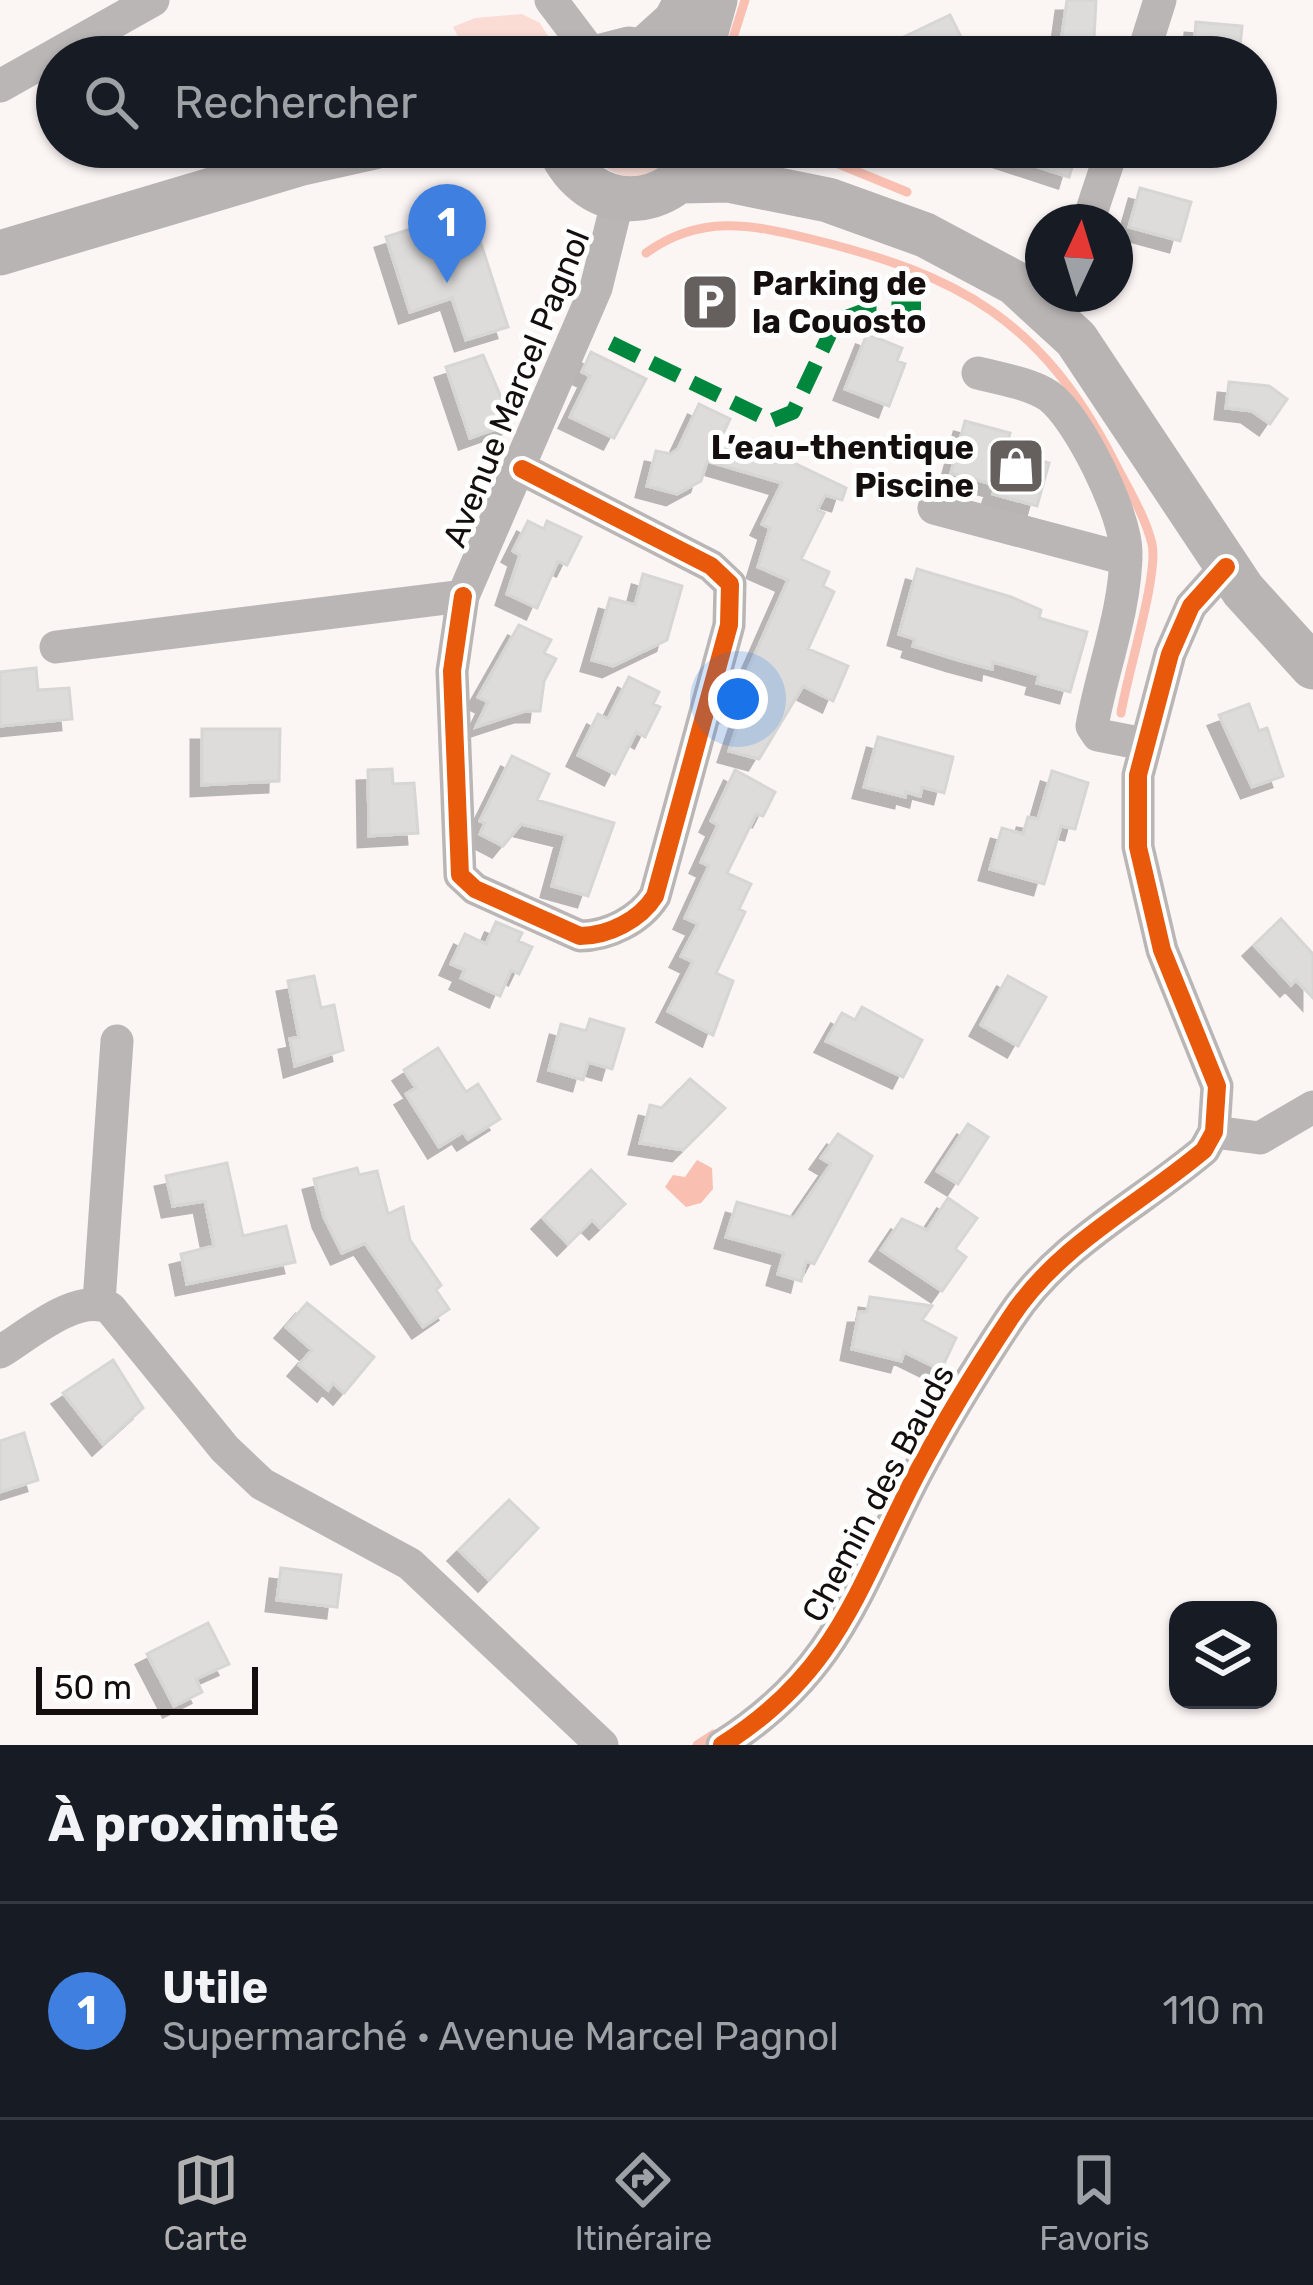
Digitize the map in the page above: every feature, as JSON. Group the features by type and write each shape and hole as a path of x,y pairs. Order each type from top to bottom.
{"main road":[{"path":"666,36 687,0"},
{"path":"705,36 715,0"},
{"path":"0,253 285,168"},
{"path":"573,168 592,190 618,200 657,196 688,168"},
{"path":"702,168 728,179 828,200 926,235 1025,286"},
{"path":"774,168 828,200"},
{"path":"1064,312 1226,567 1313,667"}],"street":[{"path":"89,36 153,0"},
{"path":"551,0 579,36"},
{"path":"1149,36 1160,0"},
{"path":"0,86 36,66"},
{"path":"1094,204 1105,168"},
{"name":"Avenue Marcel Pagnol","path":"522,469 711,566 730,584 734,602 648,908 596,936 580,936 475,890 458,870 452,671 463,596 522,469 596,288 618,200"},
{"path":"978,373 1037,389 1066,413 1122,525 1126,559 1092,726 1098,735 1144,744"},
{"path":"934,508 1126,559"},
{"path":"1226,567 1191,606 1159,687 1144,744 1138,847 1162,950 1216,1086 1214,1132 1260,1138 1313,1107"},
{"name":"Avenue Marcel Pagnol","path":"56,647 463,596"},
{"path":"99,1303 117,1041"},
{"name":"Chemin des Bauds","path":"722,1745 778,1706 832,1646 962,1392 1036,1283 1084,1238 1204,1150 1214,1132"},
{"path":"0,1352 65,1313 99,1303 110,1308 225,1449 262,1484 410,1564 602,1745"}],"shaded area":[{"path":"522,14 540,23 548,36 458,36 453,27 475,18"},
{"path":"606,168 658,168 643,176"},
{"path":"697,1160 712,1168 713,1189 701,1203 686,1207 665,1187 673,1175 685,1177"}],"building":[{"path":"1067,0 1096,0 1094,36 1062,36"},
{"path":"950,15 960,36 906,36"},
{"path":"1196,22 1242,26 1241,36 1195,36"},
{"path":"1041,168 1072,168 1069,177"},
{"path":"1140,188 1191,202 1180,241 1133,228"},
{"path":"470,210 508,327 466,340 452,298 410,312 386,237"},
{"path":"867,334 902,348 897,361 905,364 889,406 845,389"},
{"path":"591,352 646,379 614,438 570,417 590,376 582,372"},
{"path":"483,355 512,423 470,438 446,367"},
{"path":"1229,382 1269,386 1287,399 1270,424 1252,411 1226,408"},
{"path":"699,404 730,419 721,438 767,460 769,451 846,488 842,500 825,495 817,510 824,513 801,559 829,572 823,586 834,592 808,649 848,666 833,701 803,686 759,759 729,751 741,715 728,710 734,685 740,688 788,580 758,567 770,528 762,524 782,483 707,461 701,481 677,494 647,486 656,451 671,454 678,449"},
{"path":"965,421 1010,433 1005,451 1049,463 1037,506 993,494 996,485 951,473"},
{"path":"528,521 544,529 547,521 581,537 567,565 558,561 537,608 507,594 520,555 513,551"},
{"path":"917,569 1011,597 1041,610 1039,618 1087,632 1070,692 1037,683 1039,675 993,662 992,669 913,646 915,639 899,634"},
{"path":"643,574 682,586 667,640 613,666 592,660 610,598 635,605"},
{"path":"519,625 551,640 544,653 556,659 544,681 540,711 525,711 476,727 488,702 478,697"},
{"path":"36,668 38,690 69,688 72,719 0,726 0,672"},
{"path":"629,677 659,692 653,704 660,707 645,737 636,732 615,774 578,755 598,714 608,719"},
{"path":"1249,704 1259,731 1267,728 1283,776 1252,787 1219,715"},
{"path":"202,729 280,729 279,781 202,785"},
{"path":"878,737 953,757 944,793 922,787 920,796 906,792 905,797 864,787"},
{"path":"512,756 549,774 537,800 614,823 588,896 552,886 566,835 521,824 503,846 480,834 485,823 480,821"},
{"path":"392,769 393,784 414,783 418,833 369,836 368,770"},
{"path":"735,770 775,792 763,816 756,814 727,873 751,884 739,909 745,912 716,973 733,981 713,1035 668,1011 693,962 681,956 698,924 685,918 709,866 701,862 718,825 711,821"},
{"path":"1052,771 1088,783 1075,829 1061,826 1044,884 990,869 1002,828 1023,834 1028,817 1038,819"},
{"path":"1281,919 1313,954 1313,998 1296,980 1291,985 1254,945"},
{"path":"496,922 522,933 518,941 532,947 519,974 511,970 500,996 461,978 465,970 451,964 465,934 486,944"},
{"path":"314,976 321,1008 334,1005 343,1050 295,1066 290,1039 299,1037 288,981"},
{"path":"1008,976 1046,997 1018,1046 981,1025"},
{"path":"862,1007 922,1040 903,1077 826,1041 842,1013 855,1020"},
{"path":"590,1019 624,1029 612,1069 588,1062 583,1080 549,1070 561,1024 586,1031"},
{"path":"438,1048 466,1092 478,1084 500,1119 468,1139 463,1132 439,1147 406,1094 416,1088 404,1070"},
{"path":"690,1079 725,1108 683,1150 640,1143 650,1105 662,1108"},
{"path":"968,1124 988,1137 958,1184 937,1171"},
{"path":"838,1134 872,1156 814,1264 806,1261 801,1281 778,1274 784,1253 726,1237 737,1202 794,1218 831,1164 821,1158"},
{"path":"227,1163 243,1236 286,1226 295,1262 187,1284 181,1254 214,1246 205,1201 173,1206 166,1176"},
{"path":"357,1168 359,1175 377,1171 388,1214 403,1207 410,1240 441,1285 436,1290 449,1309 423,1327 365,1243 342,1253 324,1217 314,1179"},
{"path":"591,1170 625,1204 600,1228 592,1220 568,1244 543,1218"},
{"path":"948,1198 977,1218 955,1249 966,1257 942,1291 881,1250 902,1219 927,1230"},
{"path":"870,1297 932,1306 922,1320 956,1338 941,1370 904,1352 901,1361 852,1349 859,1312 867,1312"},
{"path":"307,1303 374,1357 344,1393 333,1383 328,1390 299,1365 312,1350 286,1327"},
{"path":"113,1360 143,1408 103,1444 63,1393"},
{"path":"24,1433 38,1480 0,1492 0,1441"},
{"path":"509,1500 538,1528 489,1580 459,1550"},
{"path":"281,1568 341,1575 337,1607 277,1600"},
{"path":"208,1623 229,1664 196,1679 202,1692 174,1706 147,1654"}],"waterway":[{"path":"734,36 745,0"},
{"path":"848,168 907,192"},
{"path":"646,253 706,227 789,234 911,269 953,288 1026,338 1086,412 1135,501 1152,544 1147,600 1121,713"},
{"path":"697,1745 714,1734"}],"marked path":[{"path":"611,343 771,421 793,412 836,321 869,309 921,309"}],"cycle path":[{"path":"463,596 452,671 460,875 475,889 580,936 622,925 655,896 729,625 730,584 711,566 522,469"},
{"path":"722,1745 793,1688 819,1657 859,1591 950,1414 1030,1291 1076,1247 1204,1150 1214,1132 1217,1086 1162,950 1138,847 1138,775 1170,654 1191,606 1226,567"}],"place":[{"name":"Utile","path":"447,283"},
{"name":"Parking de la Couosto","path":"710,302"},
{"name":"L’eau-thentique Piscine","path":"1016,466"}]}
